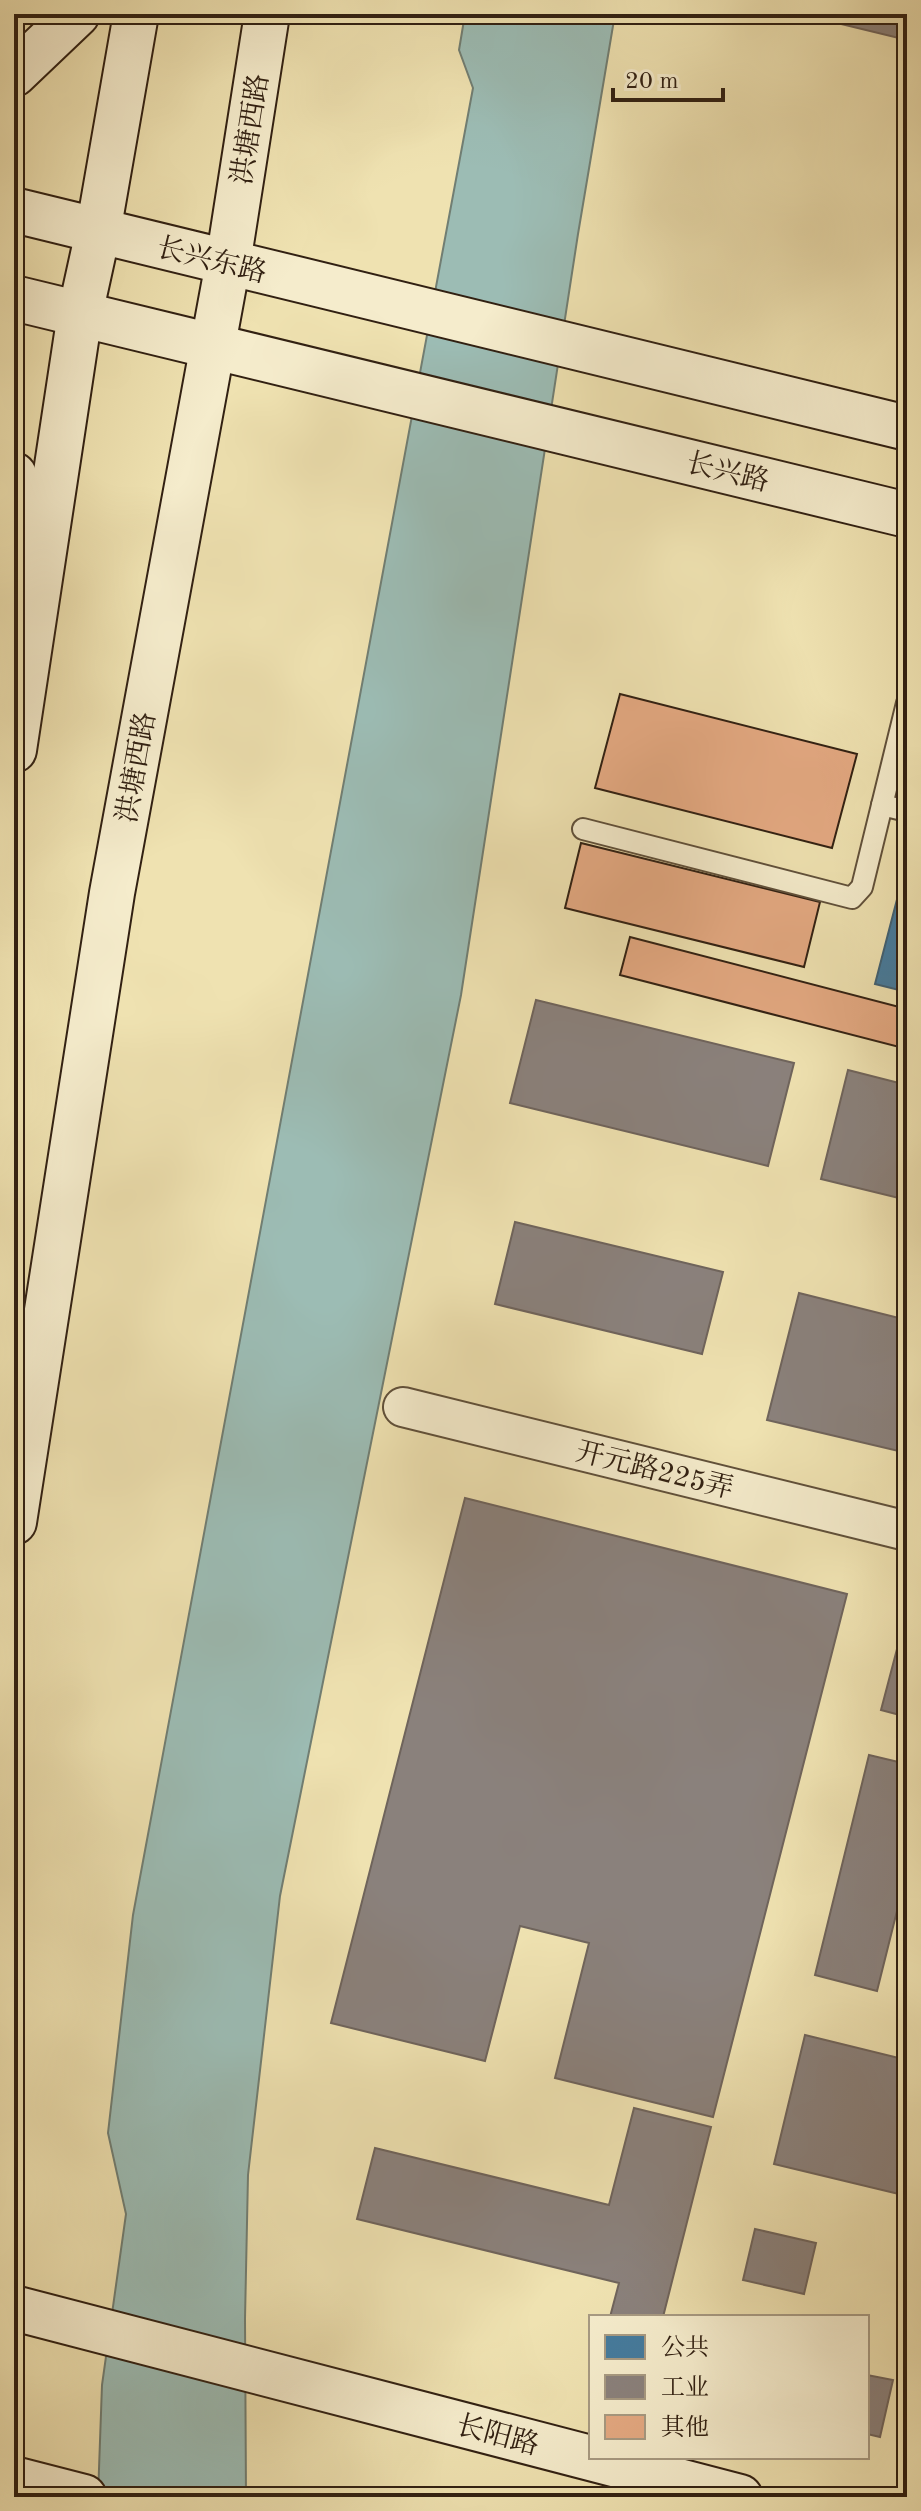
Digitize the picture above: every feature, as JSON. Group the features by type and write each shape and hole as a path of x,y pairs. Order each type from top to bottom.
{"main road":[{"path":"14,74 77,14"},
{"path":"14,750 80,314 98,232 136,14"},
{"name":"洪塘西路","path":"14,1522 112,893 228,263 267,14"},
{"name":"长兴东路","path":"14,210 907,428"},
{"path":"14,298 212,346"},
{"name":"长兴路","path":"212,346 907,515"},
{"path":"14,475 19,500 27,667"},
{"path":"14,2281 87,2327"},
{"name":"长阳路","path":"14,2308 589,2458"},
{"name":"长阳路","path":"594,2459 740,2497"},
{"path":"14,2479 67,2496"}],"street":[{"name":"开元路225弄","path":"403,1407 907,1531"}],"lane":[{"path":"583,829 852,898 862,887 907,703"},
{"path":"882,805 907,811"}],"water":[{"path":"465,14 615,14 578,234 461,995 280,1896 248,2175 246,2497 98,2497 102,2385 126,2214 108,2133 133,1915 473,88 459,50"}],"building: 公共":[{"path":"907,861 907,992 875,984"}],"building: 工业":[{"path":"800,14 907,14 907,40"},
{"path":"536,1000 794,1063 768,1166 510,1103"},
{"path":"848,1070 907,1085 907,1200 821,1179"},
{"path":"515,1222 723,1272 702,1354 495,1304"},
{"path":"799,1293 907,1320 907,1453 767,1420"},
{"path":"465,1498 847,1594 713,2117 555,2078 589,1943 520,1926 485,2061 331,2023"},
{"path":"907,1611 907,1717 881,1710"},
{"path":"869,1755 907,1764 907,1871 877,1991 815,1975"},
{"path":"805,2035 907,2060 907,2196 774,2164"},
{"path":"634,2108 711,2127 664,2315 611,2315 619,2283 357,2219 375,2148 609,2205"},
{"path":"755,2229 816,2243 804,2294 743,2280"},
{"path":"869,2375 893,2380 880,2437 869,2434"}],"building: 其他":[{"path":"620,694 857,754 832,848 595,788"},
{"path":"581,843 820,902 804,967 565,908"},
{"path":"630,937 907,1009 907,1049 620,975"}]}
